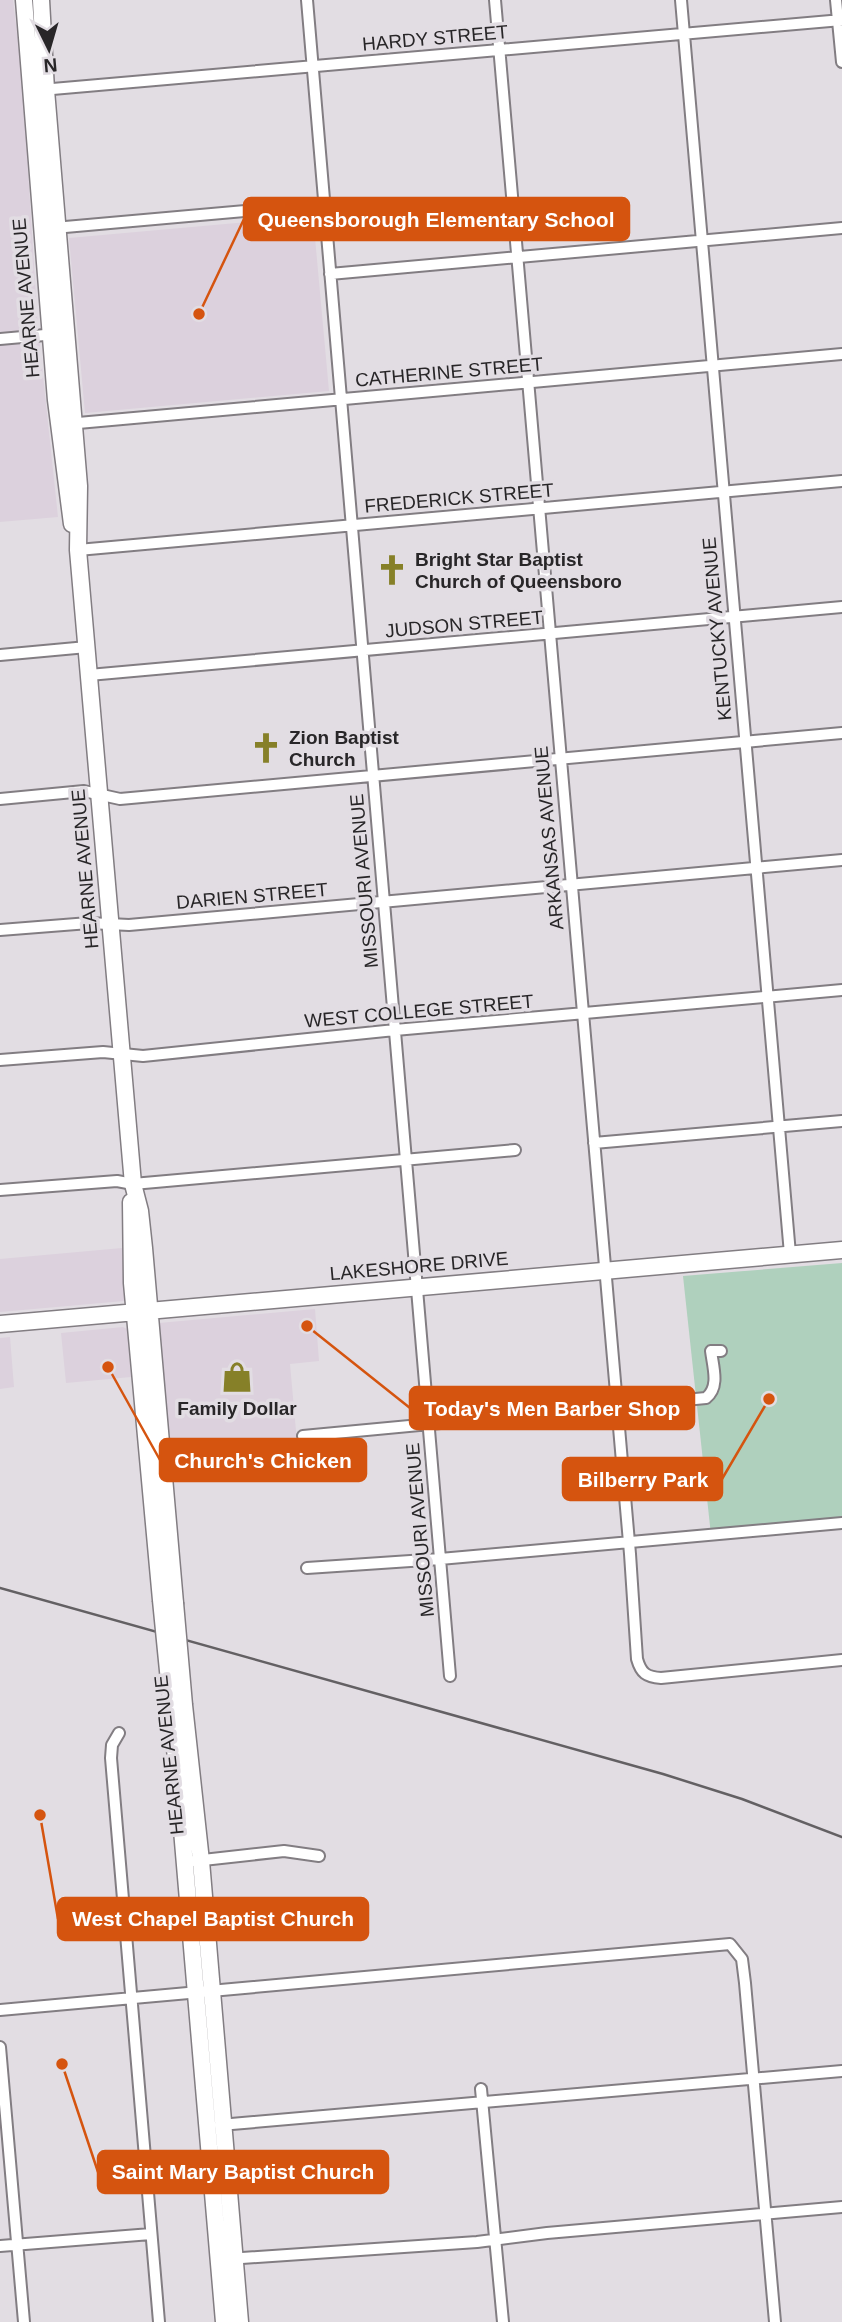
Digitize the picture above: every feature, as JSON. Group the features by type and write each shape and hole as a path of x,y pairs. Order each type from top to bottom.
{"main road":[{"name":"HEARNE AVENUE","path":"24,0 36,11 49,229 66,424 80,506 78,550 134,1184 130,1215 162,1440 168,1601"},
{"name":"LAKESHORE DRIVE","path":"0,1324 842,1250"},
{"name":"HEARNE AVENUE","path":"142,1313 145,1440 168,1601 227,2259 240,2322"},
{"path":"145,1440 162,1440"},
{"name":"HEARNE AVENUE","path":"224,2322 227,2259"}],"street":[{"name":"MISSOURI AVENUE","path":"307,0 450,1676"},
{"name":"ARKANSAS AVENUE","path":"495,0 637,1659 643,1673 661,1678 842,1660"},
{"name":"KENTUCKY AVENUE","path":"681,0 790,1254"},
{"path":"836,0 842,62"},
{"name":"HARDY STREET","path":"39,90 840,20"},
{"path":"49,229 324,204"},
{"path":"330,274 842,228"},
{"path":"0,339 58,334"},
{"name":"CATHERINE STREET","path":"66,424 842,354"},
{"name":"FREDERICK STREET","path":"78,550 842,481"},
{"name":"JUDSON STREET","path":"89,675 842,607"},
{"path":"0,655 87,647"},
{"path":"0,799 84,792 120,799 842,733"},
{"name":"DARIEN STREET","path":"0,930 89,923 129,925 842,860"},
{"name":"WEST COLLEGE STREET","path":"0,1060 103,1052 143,1056 395,1030 842,990"},
{"path":"594,1143 842,1121"},
{"path":"0,1190 117,1181 134,1184 515,1150"},
{"path":"303,1436 706,1398 713,1392 715,1383 711,1352 721,1351"},
{"path":"307,1568 440,1559 842,1523"},
{"path":"119,1733 112,1745 111,1758 159,2322"},
{"path":"193,1861 284,1851 319,1856"},
{"path":"0,2010 730,1944 742,1959 775,2322"},
{"path":"0,2047 24,2322"},
{"path":"215,2126 842,2071"},
{"path":"481,2089 503,2322"},
{"path":"227,2259 494,2240 547,2232 842,2207"},
{"path":"0,2246 151,2234"}],"shaded area":[{"path":"0,0 13,0 22,75 38,328 58,517 0,522"},
{"path":"313,216 329,391 85,413 69,238"},
{"path":"122,1248 127,1298 124,1301 0,1312 0,1259"},
{"path":"315,1309 319,1361 290,1364 297,1442 171,1454 159,1323"},
{"path":"123,1327 127,1329 131,1377 66,1383 61,1333"},
{"path":"10,1337 14,1387 0,1389 0,1338"}],"green space":[{"path":"842,1263 842,1523 711,1535 683,1276"}],"railway":[{"path":"0,1588 663,1774 742,1799 842,1837"}],"place":[{"name":"Queensborough Elementary School","path":"199,314"},
{"name":"Bright Star Baptist Church of Queensboro","path":"392,570"},
{"name":"Zion Baptist Church","path":"266,748"},
{"name":"Today's Men Barber Shop","path":"307,1326"},
{"name":"Church's Chicken","path":"108,1367"},
{"name":"Family Dollar","path":"237,1377"},
{"name":"Bilberry Park","path":"769,1399"},
{"name":"West Chapel Baptist Church","path":"40,1815"},
{"name":"Saint Mary Baptist Church","path":"62,2064"}]}
